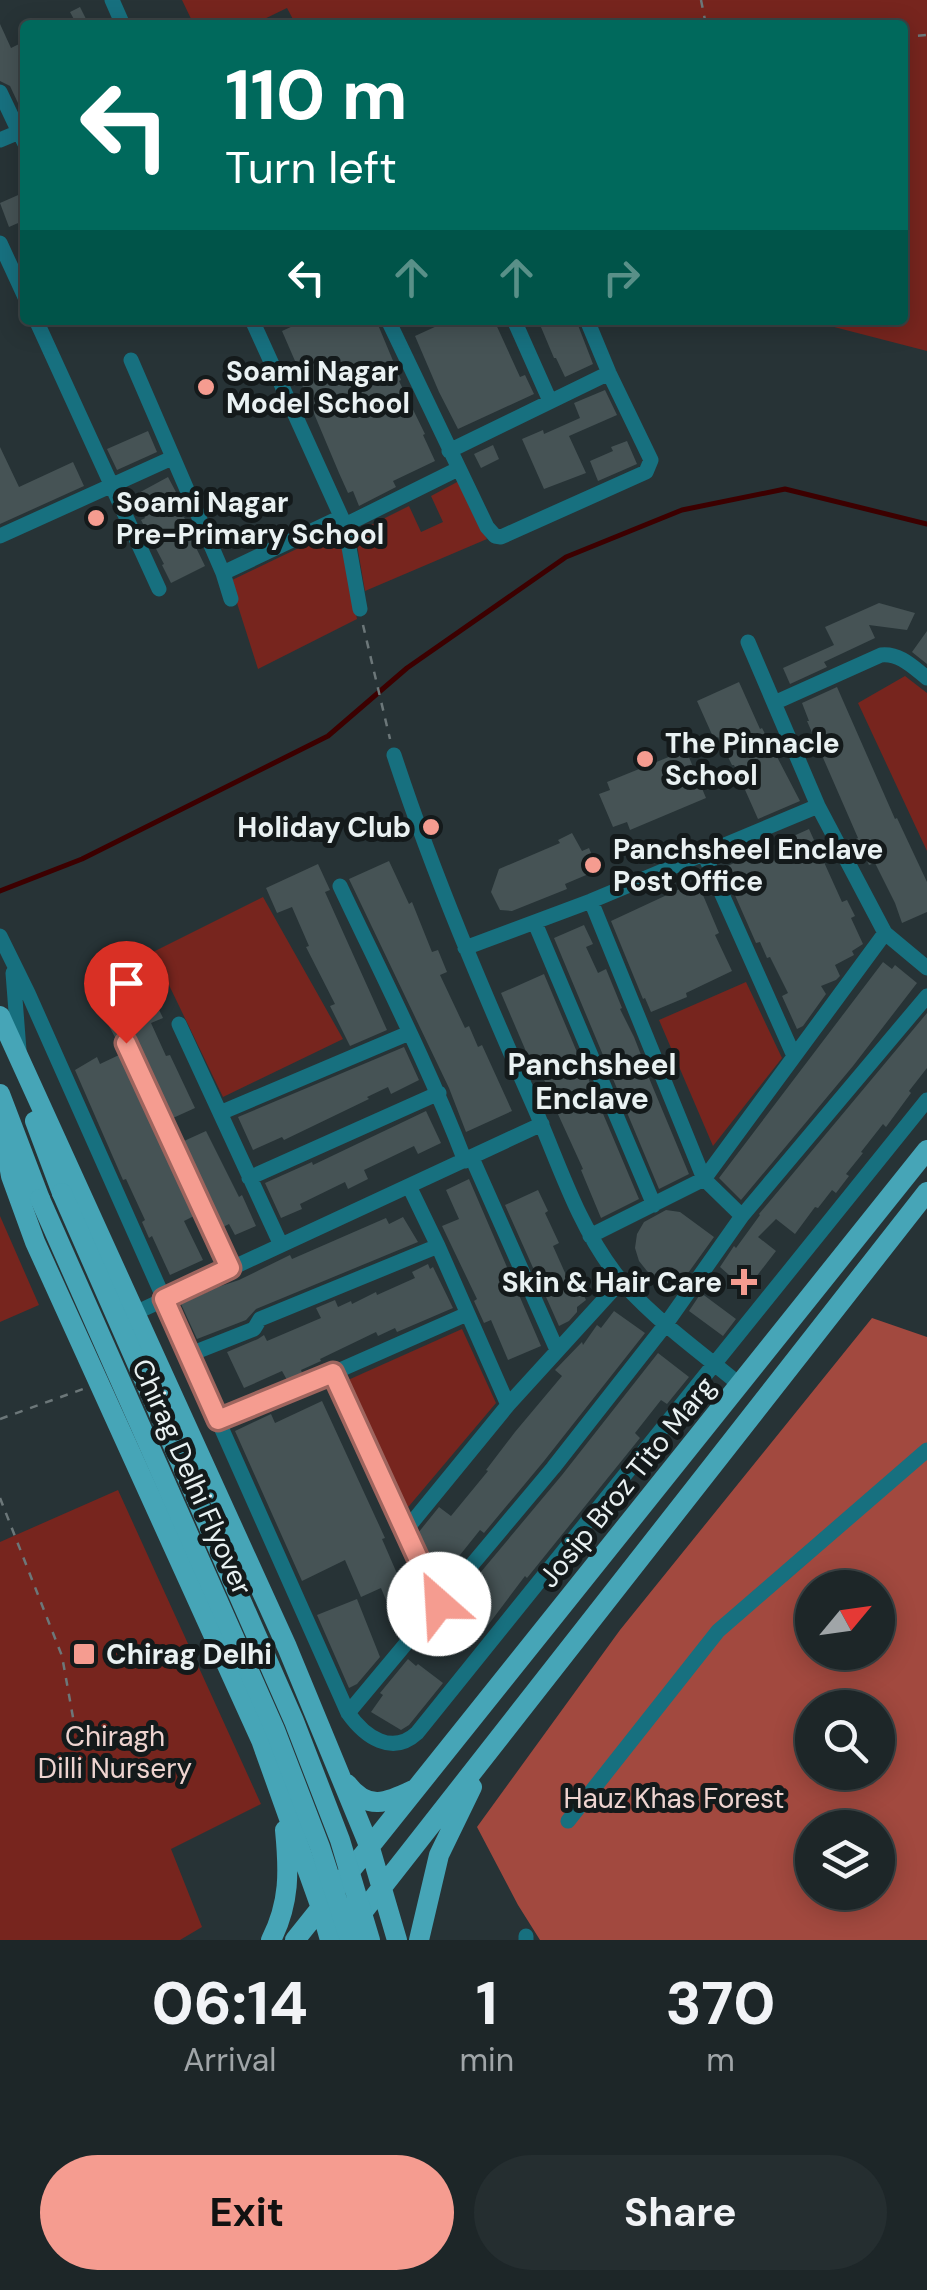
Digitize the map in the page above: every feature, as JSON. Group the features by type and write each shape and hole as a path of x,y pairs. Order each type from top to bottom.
{"main road":[{"path":"0,1016 287,1647 370,1848 397,1940"},
{"name":"Chirag Delhi Flyover","path":"0,1026 62,1193 294,1721 340,1840 370,1940"},
{"name":"Chirag Delhi Flyover","path":"0,1094 40,1200 274,1730 320,1848 350,1940"},
{"path":"0,1114 12,1176 35,1242 260,1740 330,1940"},
{"name":"Josip Broz Tito Marg","path":"295,1940 927,1150"},
{"name":"Josip Broz Tito Marg","path":"340,1940 927,1192"},
{"path":"171,1544 229,1519"},
{"path":"419,1940 440,1855 488,1754"},
{"path":"340,1774 355,1795 372,1802 388,1802 418,1787"},
{"path":"271,1940 281,1920 289,1872 282,1801"}],"street":[{"path":"0,92 20,134"},
{"path":"0,242 20,286"},
{"path":"38,325 158,589"},
{"path":"258,325 343,521 360,609"},
{"path":"390,325 487,527 501,537 646,472 651,460 589,325"},
{"path":"516,325 550,401"},
{"path":"131,360 231,599"},
{"path":"449,451 609,373"},
{"path":"0,536 172,458"},
{"path":"223,573 458,469"},
{"path":"748,642 818,806 885,933 927,968"},
{"path":"774,703 882,654 899,657 927,678"},
{"path":"394,756 465,948 590,1236 621,1281 740,1385"},
{"path":"465,948 591,901 818,806"},
{"path":"704,854 794,1056"},
{"path":"340,886 557,1350"},
{"path":"591,901 704,1178 742,1216"},
{"path":"534,923 654,1205"},
{"path":"590,1236 704,1178 885,933"},
{"path":"0,936 348,1714 356,1725 389,1745 399,1744 417,1733 927,1100"},
{"path":"13,964 20,1057"},
{"path":"348,1714 553,1468 666,1324 742,1216 927,996"},
{"path":"180,1024 281,1245"},
{"path":"220,1113 409,1034"},
{"path":"126,1043 230,1268"},
{"path":"249,1178 438,1093"},
{"path":"135,1312 542,1124"},
{"path":"0,1151 12,1176"},
{"path":"409,1186 508,1405"},
{"path":"188,1355 254,1329 260,1320 438,1246"},
{"path":"405,1531 508,1405 621,1281"},
{"path":"218,1420 467,1314"},
{"path":"333,1373 439,1604"},
{"path":"568,1821 718,1631 927,1450"}],"path":[{"path":"360,609 394,756"},
{"path":"0,1419 98,1383"},
{"path":"0,1498 62,1656 74,1723"}],"green space":[{"path":"182,0 927,0 927,351 826,325 908,325 908,20 293,20 287,8 262,20 192,20"},
{"path":"459,481 487,539 365,591 355,533 409,506 421,532 443,522 431,496"},
{"path":"338,529 357,619 258,669 230,581"},
{"path":"905,676 927,693 927,851 858,703"},
{"path":"263,897 343,1039 223,1097 153,952"},
{"path":"746,982 782,1058 713,1146 659,1020"},
{"path":"0,1216 39,1305 0,1322"},
{"name":"Hauz Khas Forest","path":"872,1318 927,1337 927,1940 540,1940 477,1827 620,1630"},
{"path":"462,1329 496,1403 404,1512 348,1380"},
{"name":"Chiragh Dilli Nursery","path":"118,1490 261,1804 171,1849 202,1927 180,1940 0,1940 0,1542"}],"building":[{"path":"80,7 86,20 74,20 70,12"},
{"path":"0,24 11,48 20,44 20,107 10,86 0,81"},
{"path":"20,194 20,222 9,227 0,203"},
{"path":"295,325 378,325 435,461 393,481 396,487 359,506 339,473 282,331"},
{"path":"439,325 496,325 520,377 525,375 534,394 458,429 415,336"},
{"path":"540,325 578,325 593,364 565,377"},
{"path":"605,390 617,415 569,436 586,473 544,489 522,439 580,418 574,403"},
{"path":"148,431 157,452 117,470 107,449"},
{"path":"627,441 637,464 598,481 590,461"},
{"path":"493,445 499,459 481,468 474,454"},
{"path":"0,447 19,487 73,462 84,486 0,524"},
{"path":"168,477 205,566 171,583 133,496"},
{"path":"879,603 915,613 907,630 869,625 875,638 824,662 827,667 790,684 783,668 834,645 825,627"},
{"path":"927,631 927,664 912,652"},
{"path":"739,682 800,801 758,819 734,765 718,737 714,739 697,701"},
{"path":"837,687 927,882 927,912 902,923 875,863 869,865 856,839 802,703"},
{"path":"686,750 706,798 630,830 627,822 613,827 599,794 610,790 607,782"},
{"path":"809,829 842,902 847,900 855,916 851,918 863,944 852,951 854,955 835,965 840,976 821,986 826,994 797,1029 782,996 788,993 770,957 767,958 760,942 756,943 723,868"},
{"path":"572,833 582,851 589,848 598,870 565,884 567,889 512,911 500,910 491,892 499,869 560,843 558,840"},
{"path":"389,861 409,904 412,902 432,952 438,950 447,972 440,975 465,1028 469,1026 478,1047 482,1045 512,1111 466,1132 449,1088 349,879"},
{"path":"318,864 330,890 325,892 387,1030 350,1046 330,1006 335,1004 306,947 309,946 292,907 277,913 266,888"},
{"path":"697,881 732,971 651,1012 611,921"},
{"path":"584,925 593,944 586,947 598,973 606,969 689,1174 659,1189 554,938"},
{"path":"883,962 892,969 895,965 917,983 741,1200 719,1178"},
{"path":"544,974 639,1199 601,1218 557,1112 560,1111 538,1068 534,1070 501,993"},
{"path":"152,995 163,1018 151,1023 195,1108 173,1118 136,1037 126,1032 116,1039 109,1026 145,1009 140,1000"},
{"path":"927,1013 927,1068 911,1093 861,1152 836,1193 832,1190 815,1207 795,1234 776,1219 758,1237 776,1251 746,1290 720,1267 759,1214"},
{"path":"404,1047 419,1080 391,1094 388,1087 284,1140 282,1137 253,1150 238,1117"},
{"path":"119,1055 194,1216 184,1221 203,1260 170,1275 152,1236 149,1238 142,1222 145,1220 126,1179 123,1180 75,1070 97,1057 100,1064"},
{"path":"426,1111 441,1143 418,1154 414,1146 364,1170 368,1179 348,1189 345,1182 281,1218 265,1183 312,1162 313,1165"},
{"path":"206,1131 256,1226 235,1235 229,1224 223,1227 184,1141"},
{"path":"469,1179 541,1346 508,1360 491,1320 484,1323 474,1301 477,1299 442,1226 459,1219 446,1190"},
{"path":"538,1190 559,1243 553,1246 566,1275 572,1272 586,1300 569,1321 559,1326 505,1205"},
{"path":"666,1210 680,1212 714,1237 673,1294 647,1271 635,1248 644,1222"},
{"path":"403,1217 418,1242 256,1309 246,1320 197,1339 181,1304 290,1255 292,1259 386,1218 389,1224"},
{"path":"428,1264 453,1308 397,1332 395,1328 378,1336 376,1332 287,1380 282,1371 244,1388 227,1352 264,1335 267,1341 321,1318 316,1308 335,1300 338,1307 376,1292 377,1295 415,1278 412,1272"},
{"path":"701,1293 736,1319 723,1336 689,1311"},
{"path":"614,1311 645,1333 544,1461 448,1570 428,1554 418,1533 439,1507 451,1516 562,1376 555,1370"},
{"path":"658,1353 689,1377 667,1404 661,1400 635,1433 640,1438 476,1641 444,1616"},
{"path":"322,1401 385,1538 382,1539 415,1615 396,1624 381,1588 361,1597 345,1560 302,1581 235,1431 271,1414 275,1423"},
{"path":"357,1599 380,1657 349,1688 317,1615"},
{"path":"408,1659 443,1683 401,1730 371,1712 383,1695 380,1693"}],"waterway":[{"path":"0,891 82,859 328,736 407,668 566,557 682,510 785,489 927,524"}],"place":[{"name":"Soami Nagar Model School","path":"206,387"},
{"name":"Soami Nagar Pre-Primary School","path":"96,518"},
{"name":"The Pinnacle School","path":"645,759"},
{"name":"Holiday Club","path":"431,827"},
{"name":"Panchsheel Enclave Post Office","path":"593,865"},
{"name":"Skin & Hair Care","path":"744,1282"},
{"name":"Chirag Delhi","path":"84,1654"}],"district":[{"name":"Panchsheel Enclave","path":"592,1081"}],"route":[{"path":"126,1043 230,1268 164,1299 218,1420 333,1373 439,1604"}]}
